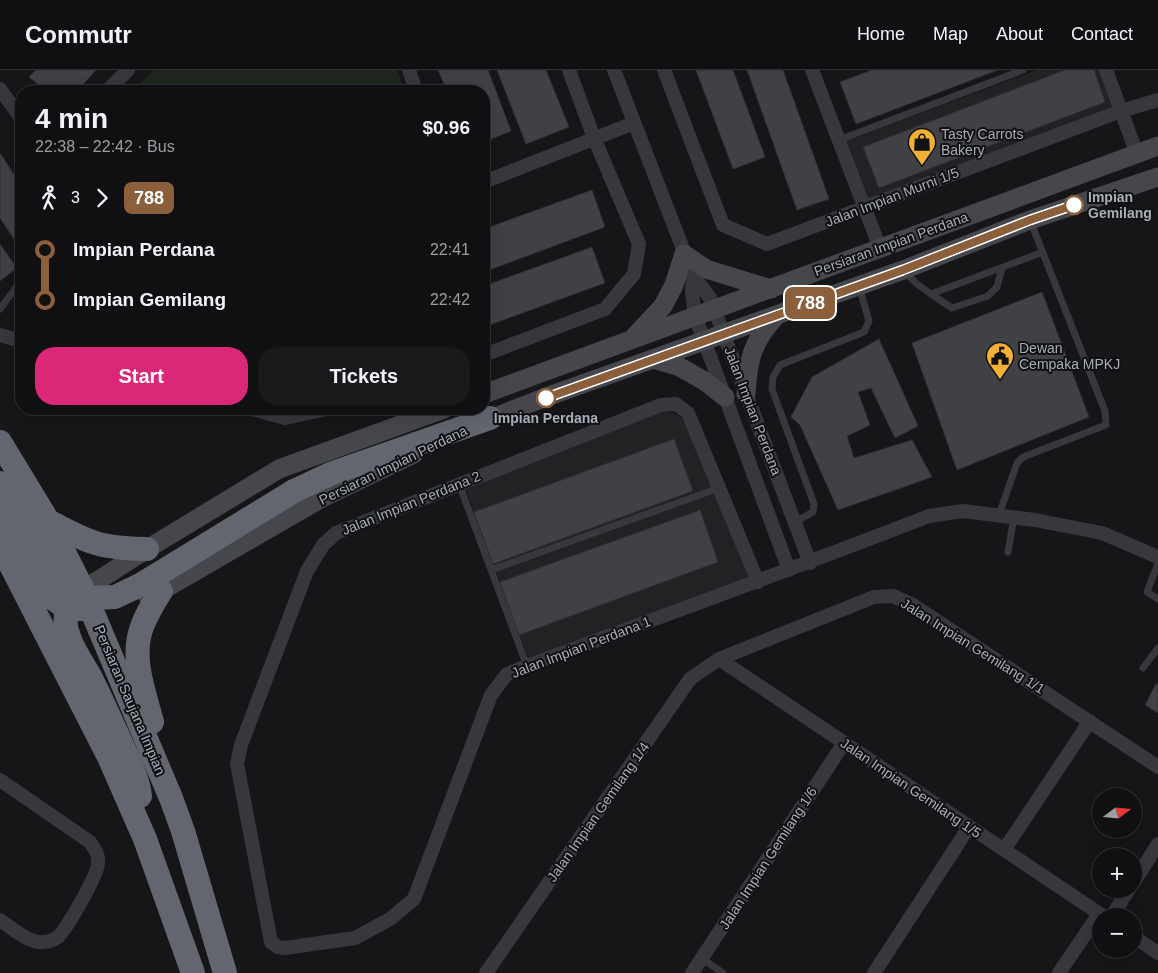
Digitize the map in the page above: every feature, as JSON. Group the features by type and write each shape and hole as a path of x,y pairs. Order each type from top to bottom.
{"highway":[{"path":"0,483 53,574 70,590 92,598 116,597 142,584 294,491 330,474 490,418"},
{"name":"Persiaran Saujana Impian","path":"0,442 48,522 80,601 171,798 183,831 225,973"},
{"path":"0,518 51,597 80,601 66,626 72,643 97,690 132,769 140,792 146,839"},
{"path":"48,522 101,545 147,549"},
{"path":"0,544 109,757 146,839 193,973"},
{"path":"161,591 149,612 140,634 138,655 142,682 171,798"}],"street":[{"path":"113,85 128,70"},
{"path":"409,70 414,85"},
{"path":"490,351 604,309 634,274 638,244 594,138 569,70"},
{"path":"614,70 692,275"},
{"name":"Jalan Impian Murni 1/5","path":"664,70 723,225 767,244 1121,111 1158,100"},
{"path":"812,70 880,248"},
{"path":"1106,70 1137,154"},
{"path":"0,89 15,110"},
{"path":"490,180 634,124"},
{"name":"Persiaran Impian Perdana","path":"490,392 1158,146"},
{"name":"Persiaran Impian Perdana","path":"80,601 120,602 161,591 322,498 490,418 903,270 1030,220 1158,177"},
{"path":"684,254 706,268 770,289"},
{"path":"632,340 663,306 674,286 684,254"},
{"name":"Jalan Impian Perdana","path":"692,275 710,298 810,563"},
{"name":"Jalan Impian Perdana","path":"692,275 695,316 789,570"},
{"path":"746,394 748,365 754,348 762,331 777,315"},
{"path":"0,335 15,339"},
{"path":"654,359 680,367 706,382 725,398"},
{"name":"Jalan Impian Perdana 2","path":"355,938 286,948 278,947 272,942 237,764 241,745 307,571 322,545 336,533 459,484 661,405 676,404 688,413 758,582"},
{"name":"Persiaran Impian Perdana","path":"80,601 147,549 279,469 428,415"},
{"name":"Jalan Impian Perdana 1","path":"355,938 390,920 414,899 491,695 507,674 810,563 929,516 963,511 1014,517 1102,533 1158,557"},
{"name":"Jalan Impian Gemilang 1/1","path":"718,659 874,597 893,596 913,605 1158,767"},
{"name":"Jalan Impian Gemilang 1/5","path":"718,659 1093,908"},
{"name":"Jalan Impian Gemilang 1/4","path":"486,973 690,679 718,659"},
{"path":"1004,850 1090,721"},
{"name":"Jalan Impian Gemilang 1/6","path":"692,973 844,743"},
{"path":"0,780 90,842 98,854 98,869 77,908 58,937 46,942 36,942 0,920"},
{"path":"874,973 970,827"},
{"path":"1142,869 1158,844"},
{"path":"1111,908 1120,898"},
{"path":"1059,973 1092,930"},
{"path":"1142,942 1158,953"}],"lane":[{"path":"839,140 1023,70"},
{"path":"999,516 1017,462 1023,457 1106,425 1105,410 1030,220"},
{"path":"931,294 1043,252"},
{"path":"903,270 917,284 952,308 988,296 997,287 1002,268"},
{"path":"795,522 813,512 814,504 772,389 773,377 780,365 864,332 868,321 858,286"},
{"path":"0,309 15,289"},
{"path":"459,484 527,666"},
{"path":"491,570 719,488"},
{"path":"1008,552 1014,517"},
{"path":"1158,563 1147,592 1158,599"},
{"path":"1143,668 1158,648"},
{"path":"701,958 723,973"}],"shaded area":[{"path":"154,70 397,70 403,85 138,85"},
{"path":"1037,70 1100,70 1113,107 869,199 847,141"},
{"path":"661,412 674,413 685,420 748,577 529,660 465,488"}],"building":[{"path":"36,70 96,70 82,85 39,85 29,77"},
{"path":"438,70 488,70 511,131 490,140 490,85 444,85"},
{"path":"497,70 546,70 569,127 526,144"},
{"path":"696,70 733,70 765,157 733,169"},
{"path":"747,70 783,70 829,199 797,210"},
{"path":"872,70 998,70 856,124 840,82"},
{"path":"1065,70 1094,70 1105,102 879,188 863,147"},
{"path":"0,153 15,176 15,241 0,218"},
{"path":"592,190 605,227 490,270 490,227"},
{"path":"0,244 15,265 15,270 0,281"},
{"path":"592,247 605,283 490,325 490,284"},
{"name":"Dewan Cempaka MPKJ","path":"1042,292 1089,417 957,470 912,343"},
{"path":"879,339 918,426 895,438 871,388 858,392 870,425 847,436 854,458 912,440 932,477 838,510 800,425 791,417 812,377"},
{"path":"674,439 693,491 493,564 474,512"},
{"path":"700,510 718,562 519,635 500,582"},
{"path":"1156,684 1158,684 1158,713 1145,705"}],"bus line":[{"name":"788","path":"546,398 903,270 1030,220 1074,205"}],"place":[{"name":"Tasty Carrots Bakery","path":"922,166"},
{"name":"Impian Gemilang","path":"1074,205"},
{"name":"Dewan Cempaka MPKJ","path":"1000,380"},
{"name":"Impian Perdana","path":"546,398"}]}
